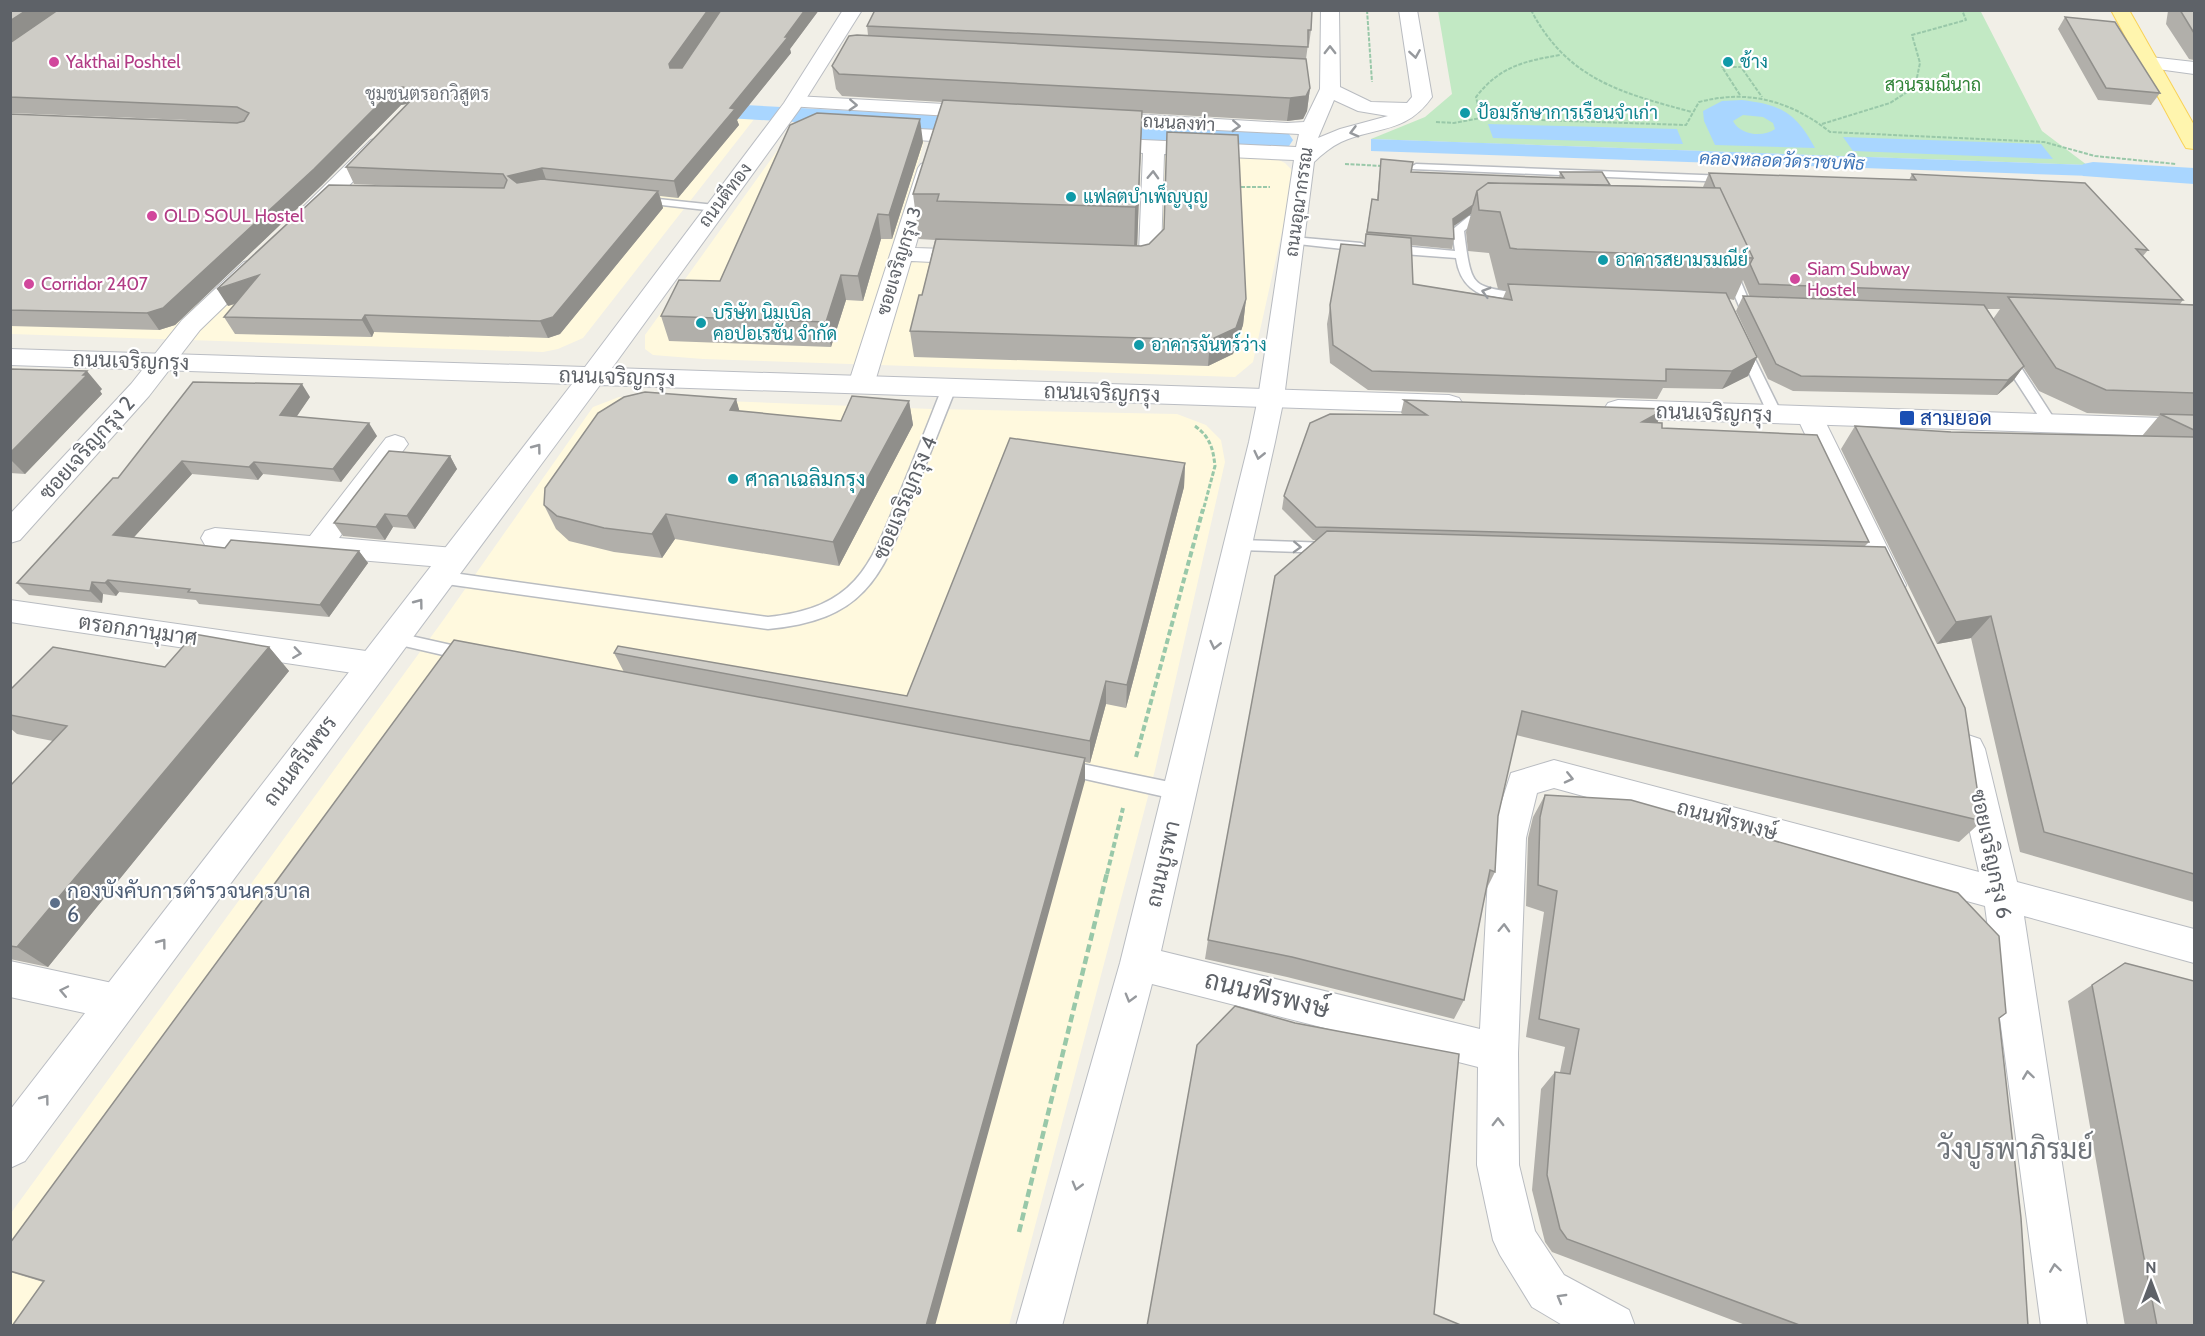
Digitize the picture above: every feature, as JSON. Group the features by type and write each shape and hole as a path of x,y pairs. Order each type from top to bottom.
{"main road":[{"name":"ถนนตีทอง","path":"591,376 715,208 788,117 853,10"},
{"path":"2120,10 2194,143"},
{"name":"ถนนเจริญกรุง","path":"10,357 1476,405"},
{"name":"ถนนตรีเพชร","path":"10,1146 591,376"},
{"name":"ถนนเจริญกรุง","path":"1595,409 2194,428"}],"street":[{"name":"ถนนอุณากรรณ","path":"1271,398 1305,158 1324,79 1330,10"},
{"path":"1085,143 1275,154 1305,158 1334,138 1393,122 1415,109 1422,97 1408,10"},
{"path":"829,47 852,49"},
{"path":"2150,63 2194,68"},
{"path":"1324,79 1354,105 1367,109 1407,107 1422,97"},
{"path":"788,117 1005,113"},
{"name":"ถนนลงท่า","path":"1076,117 1287,129 1311,127"},
{"path":"290,231 332,192 395,127"},
{"path":"857,132 994,139"},
{"name":"ซอยเจริญกรุง 3","path":"861,385 937,136"},
{"path":"1102,262 1140,262 1150,254 1154,146"},
{"path":"332,192 355,193"},
{"name":"ซอยเจริญกรุง 2","path":"10,533 162,362 191,325 265,254"},
{"path":"901,254 995,258"},
{"name":"ถนนบูรพา","path":"1039,1326 1139,963 1239,545 1271,398"},
{"path":"1809,416 1874,562 1904,613"},
{"path":"318,546 395,444"},
{"path":"215,538 318,546 446,568"},
{"name":"ตรอกภานุมาศ","path":"10,611 383,651"},
{"name":"ซอยเจริญกรุง 6","path":"1958,721 1964,729 2002,894 2064,1326"},
{"name":"ถนนพีรพงษ์","path":"1612,1326 1548,1291 1515,1240 1498,1165 1498,1053 1508,838 1523,783 1554,774 2194,946"},
{"name":"ถนนพีรพงษ์","path":"1139,963 1498,1053"},
{"path":"10,979 117,1002"}],"lane":[{"path":"1416,168 1692,183 1736,180"},
{"path":"628,199 715,208"},
{"path":"1509,218 1473,218 1458,230 1465,279 1473,288 1504,297 1538,300"},
{"path":"1293,241 1461,255"},
{"path":"1723,254 1746,306"},
{"path":"1735,331 1775,414"},
{"path":"2000,346 2050,423"},
{"name":"ซอยเจริญกรุง 4","path":"446,568 768,623 786,622 823,613 846,599 874,570 882,557 949,388"},
{"path":"1239,545 1342,548"},
{"path":"383,651 486,658"},
{"path":"1050,765 1179,792"}],"path":[{"path":"1367,10 1372,82 1367,87"},
{"path":"1531,10 1535,22 1560,55 1600,83 1692,112"},
{"path":"1821,124 1890,104 1915,87 1920,63 1912,35 1966,20 1962,10"},
{"path":"1481,118 1476,97 1488,81 1509,64 1560,55"},
{"path":"1740,95 1722,67 1742,67 1762,98"},
{"path":"1393,122 1454,123 1481,118 1686,125 1699,102 1740,95 1762,98 1794,107 1830,132 2044,142 2095,156 2183,165"},
{"path":"1305,158 1416,168"},
{"path":"1241,187 1272,187"},
{"path":"1016,1244 1130,780 1215,466 1213,446 1209,435 1191,424"}],"shaded area":[{"path":"709,113 755,118 583,338 558,349 543,352 11,334 11,269 28,299 397,307"},
{"path":"792,130 925,138 893,256 1135,265 1162,151 1273,157 1285,163 1295,173 1253,362 1235,377 703,359 653,355 645,349 645,335"},
{"path":"619,397 932,409 1177,414 1206,425 1221,440 1225,462 1155,770 1009,1325 11,1326 11,1213 444,619 593,407"}],"green space":[{"name":"สวนรมณีนาถ","path":"1980,10 2042,131 2087,165 1371,139 1425,117 1452,94 1438,11"}],"water":[{"path":"1742,100 1778,108 1801,126 1815,148 1715,145 1704,121 1703,111 1722,101","holes":["1743,115 1763,117 1773,123 1775,129 1764,134 1746,132 1736,126 1733,121"]},
{"path":"1488,124 1677,129 1683,144 1493,138"},
{"path":"1843,137 2041,144 2053,159 1853,151"},
{"path":"1371,139 2146,167 2151,178 1371,151"}],"building":[{"path":"10,10 27,10 10,21"},
{"path":"58,10 708,10 669,64 670,68 682,68 721,10 805,10 785,37 788,37 730,108 735,109 674,181 542,168 508,176 517,183 542,179 658,191 553,317 540,321 365,315 362,320 224,317 259,275 217,289 329,185 504,188 507,180 503,174 346,167 415,96 412,90 403,87 394,89 314,169 163,308 147,313 10,310 10,114 237,123 244,121 249,113 237,107 10,97 10,43"},
{"path":"875,10 1312,10 1311,30 1308,30 1308,47 867,26"},
{"path":"2180,10 2194,10 2194,33"},
{"path":"2065,17 2115,22 2160,93 2106,88"},
{"path":"849,36 1306,59 1310,88 1306,96 1290,98 839,74 832,66"},
{"path":"943,100 1142,111 1138,205 1135,207 937,201 939,194 913,194"},
{"path":"817,113 920,119 889,215 878,214 858,276 841,275 826,322 661,316 679,280 720,281 790,125"},
{"path":"1167,132 1238,135 1246,299 1236,328 1210,340 910,331 936,239 1141,246 1149,244 1164,229"},
{"path":"1381,159 1413,162 1411,172 1564,178 1560,172 1602,172 1610,185 1488,183 1477,191 1473,205 1453,219 1454,239 1367,232 1372,199 1378,200"},
{"path":"1709,173 1916,180 1912,174 2085,183 2148,250 2136,249 2183,300 1759,284 1750,264 1753,258 1720,188 1715,188"},
{"path":"1488,183 1720,188 1753,258 1510,248 1500,212 1479,210 1477,191"},
{"path":"1366,234 1411,238 1413,284 1512,300 1508,284 1726,293 1757,357 1732,371 1666,369 1666,381 1372,371 1333,345 1330,305 1341,244 1365,246"},
{"path":"1743,296 1984,305 2024,366 2008,380 1801,376 1776,364"},
{"path":"2008,297 2194,305 2194,393 2106,390 2056,368"},
{"path":"10,369 87,371 83,375 87,375 10,453"},
{"path":"193,382 302,384 280,415 369,423 333,469 254,462 249,467 182,461 113,535 225,548 231,540 359,551 320,605 188,592 190,589 108,580 105,583 92,582 90,591 17,583 113,478 118,478"},
{"name":"ศาลาเฉลิมกรุง","path":"645,392 736,399 730,410 841,421 852,396 909,401 833,542 666,514 652,534 604,528 557,516 544,505 545,488 598,413 624,397"},
{"path":"1404,400 1663,409 1642,422 1662,423 1662,428 1817,435 1869,542 1316,527 1284,496 1310,423 1330,414 1427,415"},
{"path":"2160,414 2194,415 2194,430"},
{"path":"1855,426 1951,432 2194,437 2194,874 2044,832 1991,616 1956,622"},
{"path":"1010,438 1185,463 1127,685 1106,681 1090,741 614,653 618,646 907,696"},
{"path":"389,451 450,456 407,516 385,514 376,527 334,523"},
{"path":"1327,531 1885,547 1965,708 1982,821 1522,711 1498,816 1495,872 1490,870 1464,1000 1292,957 1208,940 1275,576"},
{"path":"194,634 269,647 17,947 10,946 10,786 67,726 10,715 10,690 53,647 165,667"},
{"path":"454,640 1085,758 926,1326 12,1326 44,1281 10,1271 10,1243"},
{"path":"1545,795 1631,800 1958,893 1999,936 2006,1013 1999,1018 2021,1218 2028,1326 1802,1326 1567,1239 1560,1229 1547,1175 1555,1072 1570,1074 1579,1029 1539,1019 1557,891 1538,885 1540,817"},
{"path":"2125,963 2194,981 2194,1326 2157,1326 2092,985"},
{"path":"1235,1006 1295,1023 1459,1054 1434,1314 1463,1326 1147,1326 1197,1045"}],"waterway":[{"name":"คลองหลอดวัดราชบพิธ","path":"688,110 990,126"},
{"name":"คลองหลอดวัดราชบพิธ","path":"1086,131 1280,140"},
{"name":"คลองหลอดวัดราชบพิธ","path":"2093,170 2194,176"}],"place":[{"name":"Yakthai Poshtel","path":"54,62"},
{"name":"ช้าง","path":"1728,62"},
{"name":"ป้อมรักษาการเรือนจำเก่า","path":"1465,113"},
{"name":"แฟลตบำเพ็ญบุญ","path":"1071,197"},
{"name":"OLD SOUL Hostel","path":"152,216"},
{"name":"อาคารสยามรมณีย์","path":"1603,260"},
{"name":"Siam Subway Hostel","path":"1795,279"},
{"name":"Corridor 2407","path":"29,284"},
{"name":"บริษัท นิมเบิล คอปอเรชัน จำกัด","path":"701,323"},
{"name":"อาคารจันทร์ว่าง","path":"1139,345"},
{"name":"สามยอด","path":"1907,418"},
{"name":"ศาลาเฉลิมกรุง","path":"733,479"},
{"name":"กองบังคับการตำรวจนครบาล 6","path":"55,903"}],"district":[{"name":"ชุมชนตรอกวิสูตร","path":"427,94"},
{"name":"วังบูรพาภิรมย์","path":"2015,1149"}]}
